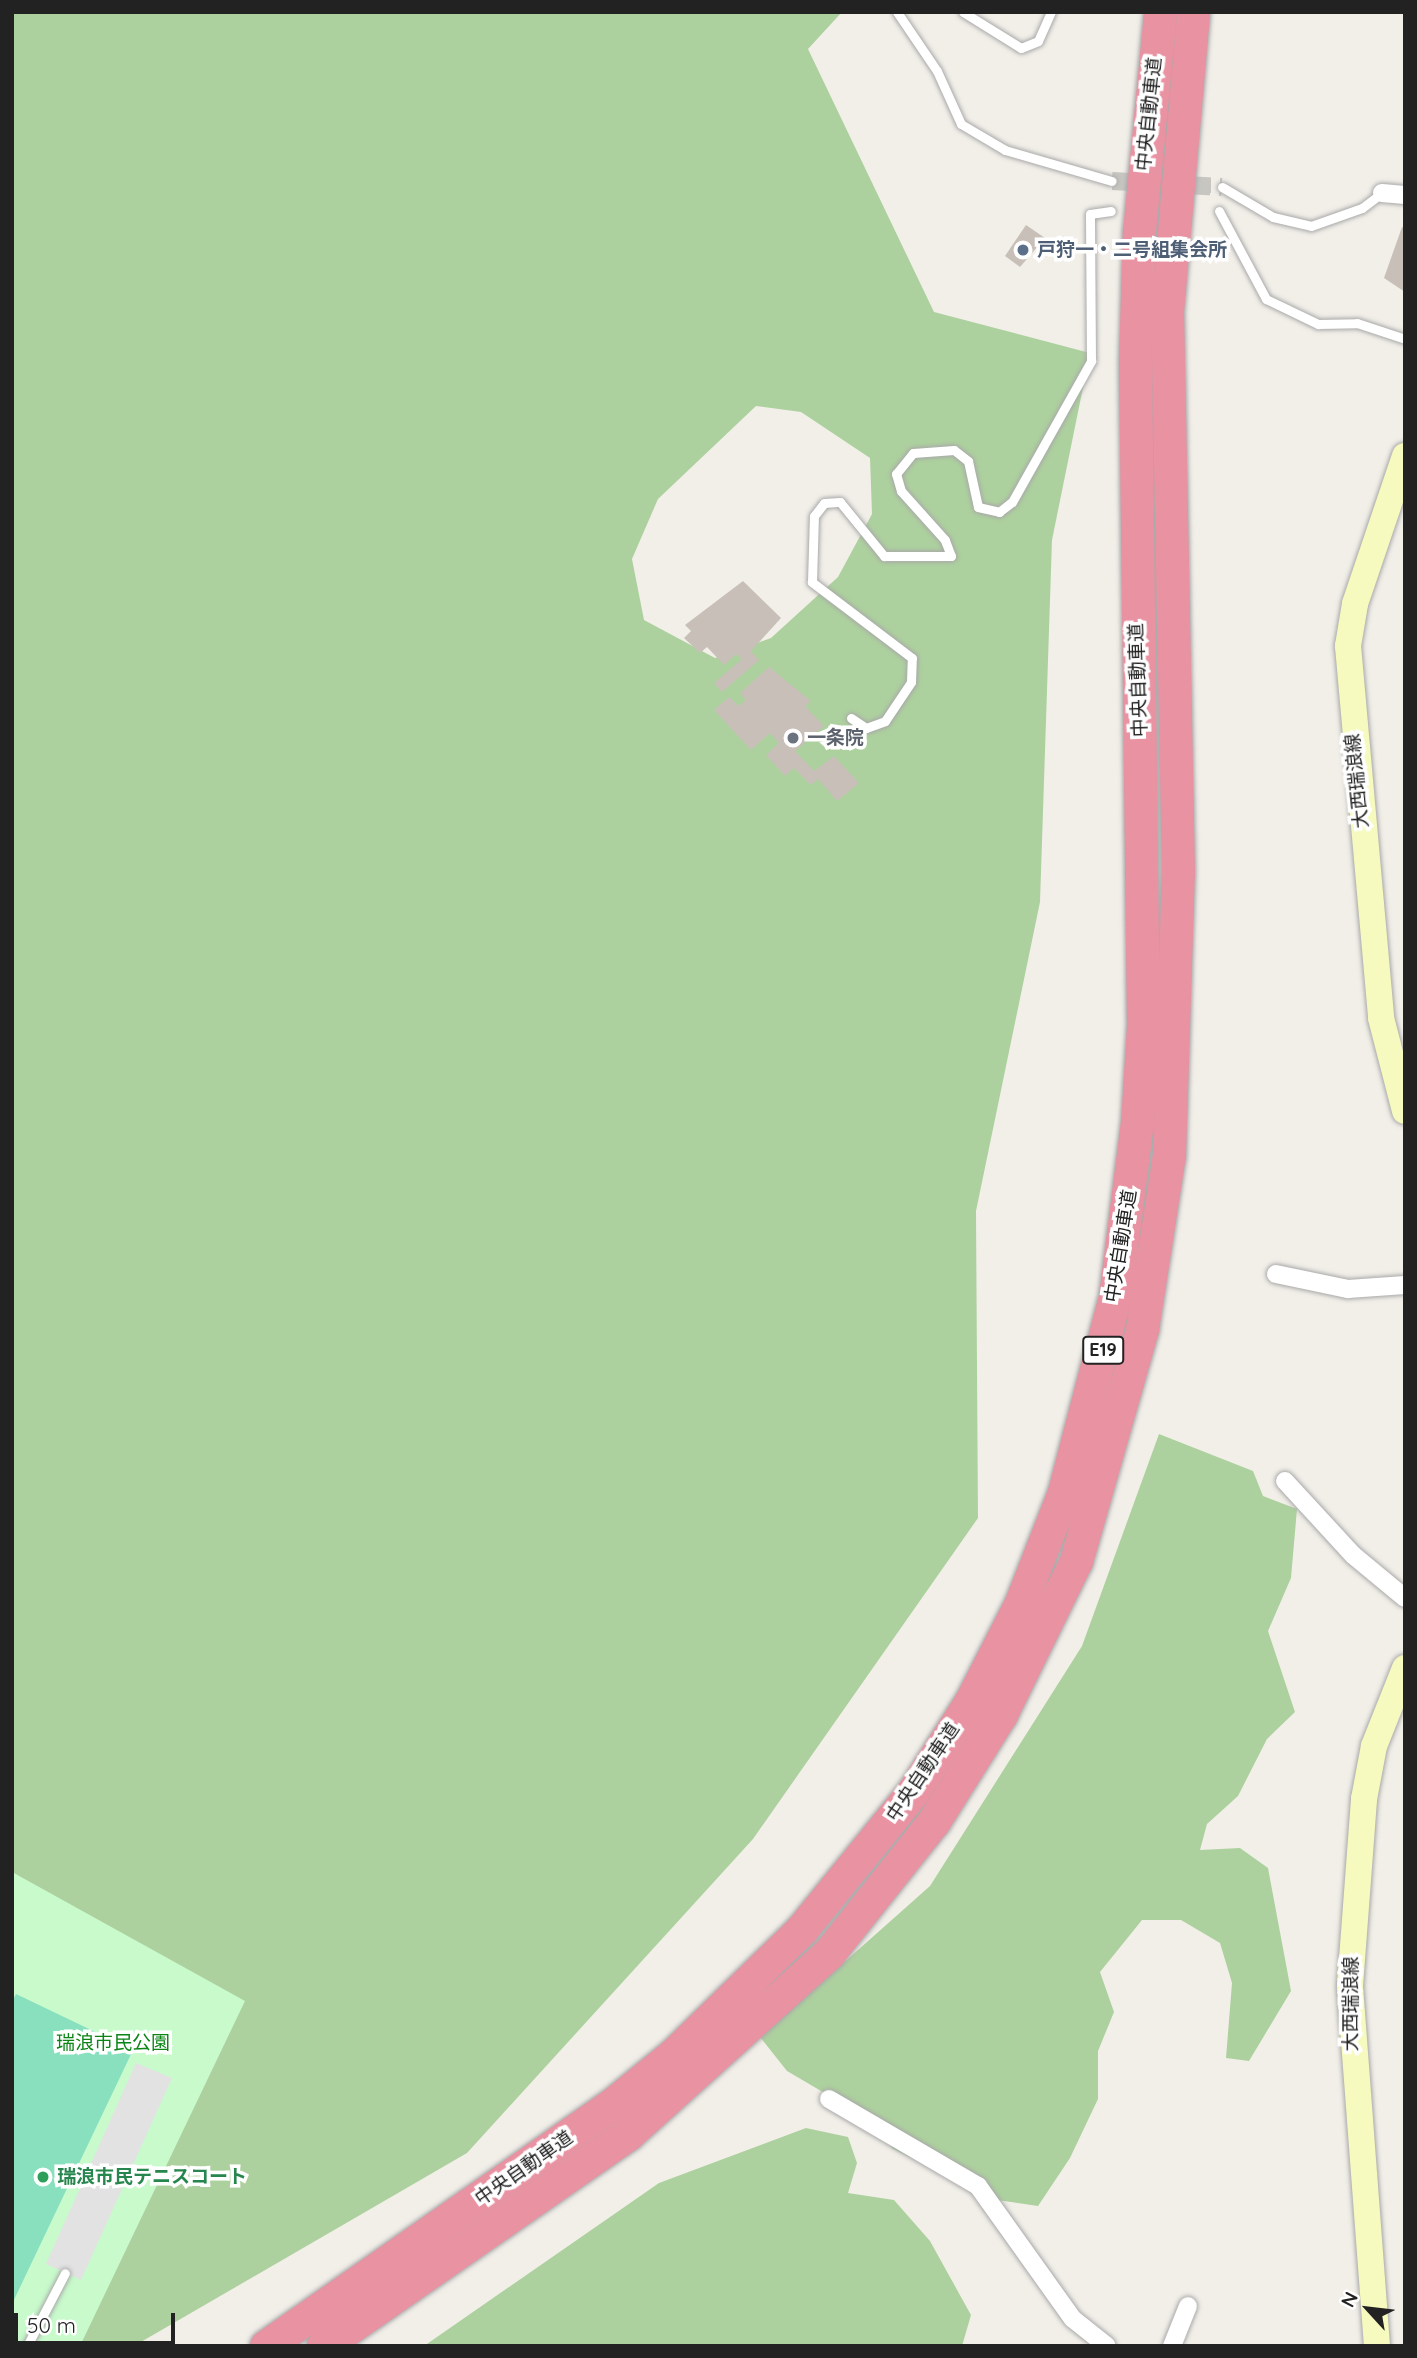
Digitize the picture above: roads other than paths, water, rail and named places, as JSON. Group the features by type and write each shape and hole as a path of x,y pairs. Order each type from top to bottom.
{"highway":[{"name":"中央自動車道","path":"266,2346 383,2267 618,2100 802,1929 913,1791 971,1701 1020,1605 1064,1492 1115,1296 1137,1122 1143,1027 1135,362 1139,231 1160,12"},
{"name":"中央自動車道","path":"323,2346 562,2185 774,2009 883,1889 1007,1703 1071,1572 1103,1481 1142,1329 1169,1154 1178,873 1167,311 1193,12"},
{"path":"356,2346 562,2185"},
{"path":"240,2346 316,2296 383,2267"}],"main road":[{"name":"大西瑞浪線","path":"1405,456 1354,604 1348,646 1381,1018 1405,1111"},
{"name":"大西瑞浪線","path":"1377,2346 1350,2050 1352,1922 1374,1746 1405,1668"}],"street":[{"path":"1382,193 1404,191"},
{"path":"1276,1274 1348,1289 1405,1286"},
{"path":"1285,1481 1353,1555 1405,1598"},
{"path":"829,2099 978,2186 1067,2311 1107,2346"},
{"path":"1172,2346 1188,2306"}],"lane":[{"path":"897,12 937,71 961,124 1006,150 1112,181"},
{"path":"963,12 1021,48 1038,41 1051,12"},
{"path":"1222,187 1273,217 1311,226 1362,208 1382,193"},
{"path":"851,718 866,728 885,721 911,682 912,658 812,582 814,516 824,503 841,502 884,556 951,556 945,540 901,491 896,474 913,453 954,450 968,461 978,507 999,512 1012,502 1091,361 1090,214 1111,211"},
{"path":"1219,212 1266,299 1318,324 1357,323 1405,339"},
{"path":"27,2346 65,2273"}],"tunnel":[{"path":"1112,181 1222,187"}],"place":[{"name":"戸狩一・二号組集会所","path":"1023,250"},
{"name":"一条院","path":"793,738"},
{"name":"瑞浪市民テニスコート","path":"43,2177"}],"park label":[{"name":"瑞浪市民公園","path":"113,2043"}]}
